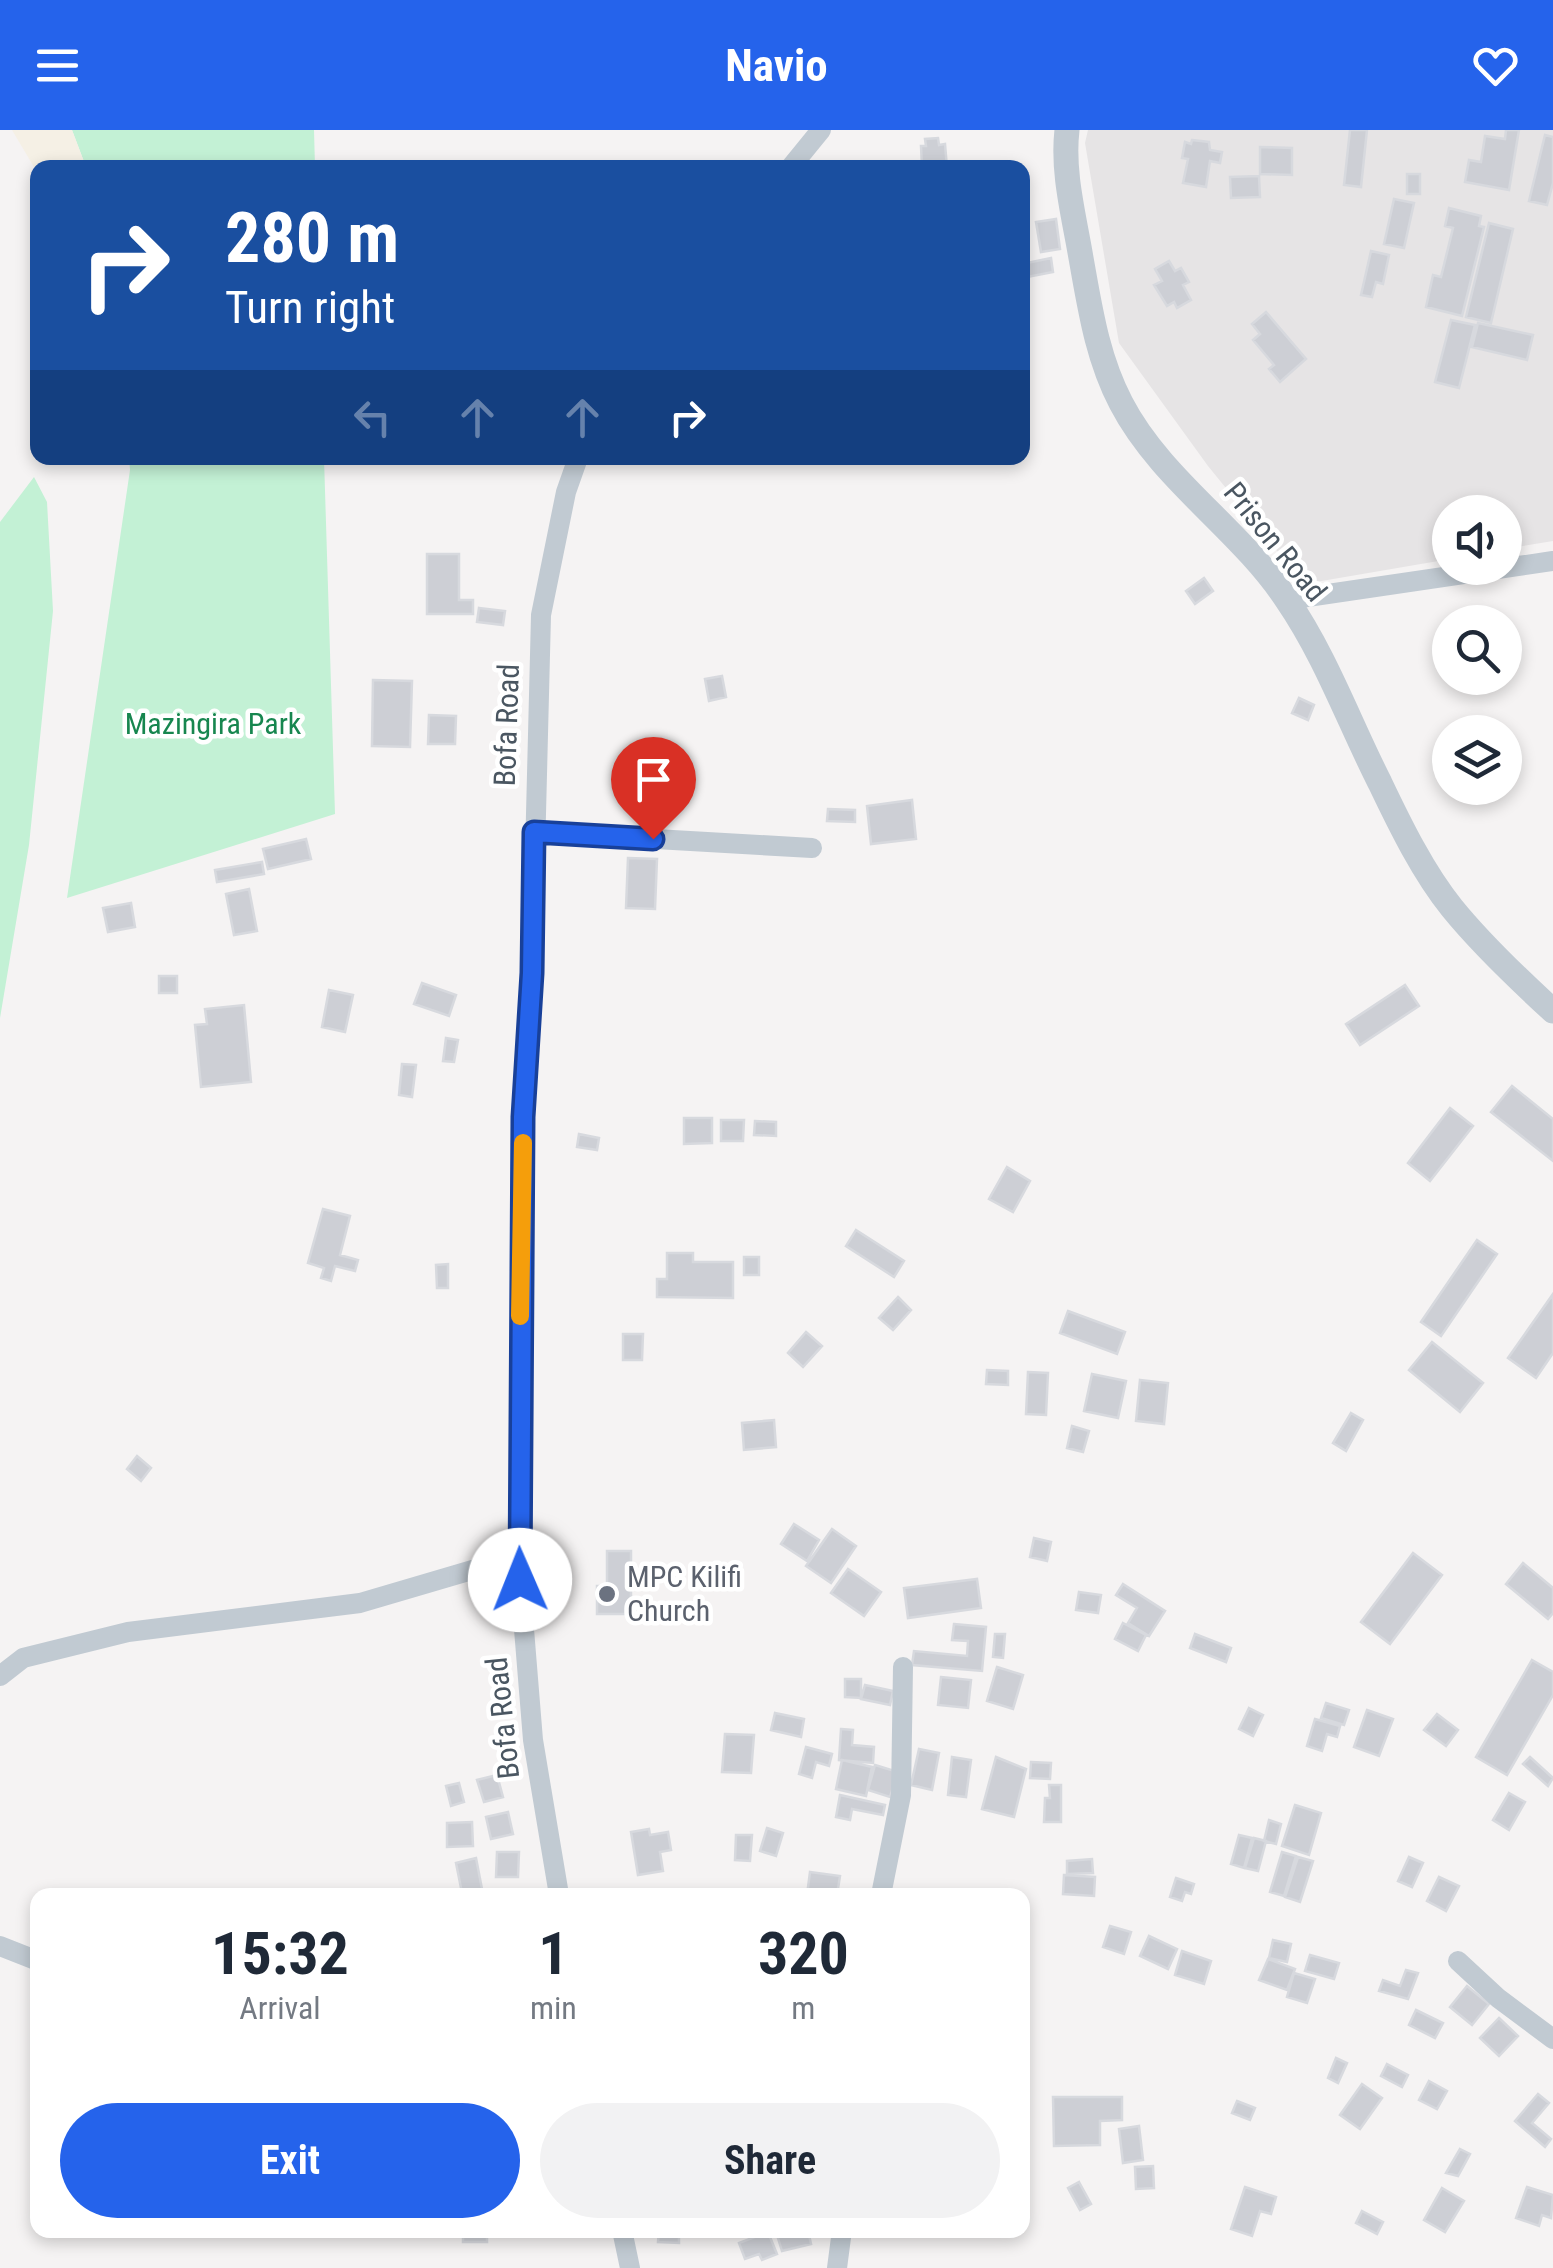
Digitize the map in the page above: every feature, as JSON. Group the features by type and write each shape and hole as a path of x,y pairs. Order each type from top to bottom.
{"street":[{"path":"797,160 821,130"},
{"name":"Prison Road","path":"1067,130 1066,164 1094,330 1100,357 1122,405 1145,440 1254,558 1287,600 1327,670 1380,784 1451,907 1553,1011"},
{"name":"Bofa Road","path":"559,1888 533,1740 520,1556 523,1117 532,973 540,615 566,492 576,465"},
{"path":"1287,600 1553,560"},
{"path":"534,832 812,848"},
{"path":"0,1676 23,1658 128,1632 360,1603 520,1556"},
{"path":"882,1888 902,1794 903,1667"},
{"path":"0,1946 30,1958"},
{"path":"1458,1961 1498,1998 1553,2039"},
{"path":"624,2238 630,2268"},
{"path":"837,2268 841,2238"}],"shaded area":[{"path":"1088,130 1553,130 1553,541 1522,546 1522,495 1432,495 1432,562 1304,584 1208,466 1119,343 1085,143"}],"green space":[{"path":"72,130 314,130 315,160 83,160"},
{"name":"Mazingira Park","path":"130,465 324,465 335,814 67,898"},
{"path":"34,477 47,502 53,611 29,845 0,1018 0,522"}],"sand":[{"path":"12,130 72,130 83,160 30,160"}],"building":[{"path":"1350,130 1367,130 1361,187 1344,185"},
{"path":"1506,130 1519,130 1509,190 1465,182 1469,160 1481,162 1485,136 1505,139"},
{"path":"1545,135 1553,137 1553,183 1547,205 1529,201"},
{"path":"938,138 939,145 945,144 946,160 922,160 925,139"},
{"path":"1192,140 1209,142 1210,150 1222,152 1220,163 1210,161 1206,187 1183,183 1188,159 1182,158 1185,142 1191,144"},
{"path":"1260,147 1292,148 1292,175 1260,174"},
{"path":"1407,174 1420,174 1420,194 1407,194"},
{"path":"1259,176 1260,197 1231,198 1230,177"},
{"path":"1394,199 1414,203 1404,248 1384,244"},
{"path":"1449,208 1481,216 1479,226 1484,227 1462,316 1426,307 1433,275 1441,277 1453,228 1445,226"},
{"path":"1056,219 1060,249 1041,252 1036,222"},
{"path":"1489,223 1513,229 1491,323 1466,317"},
{"path":"1371,251 1389,255 1383,284 1376,282 1372,297 1361,295"},
{"path":"1051,258 1053,272 1030,276 1030,262"},
{"path":"1169,261 1175,271 1181,268 1189,282 1183,285 1191,300 1177,308 1174,302 1167,306 1154,285 1162,281 1155,269"},
{"path":"1266,312 1306,359 1280,382 1269,369 1274,365 1253,340 1260,334 1252,324"},
{"path":"1451,320 1475,325 1459,388 1435,382"},
{"path":"1478,323 1533,335 1527,360 1472,347"},
{"path":"427,554 459,554 459,600 473,600 473,614 427,614"},
{"path":"1204,578 1213,591 1195,604 1186,591"},
{"path":"479,608 505,611 503,625 477,622"},
{"path":"722,676 726,697 709,701 705,679"},
{"path":"373,680 412,681 410,747 372,746"},
{"path":"1299,698 1314,705 1308,720 1292,713"},
{"path":"429,715 456,716 455,744 428,744"},
{"path":"912,800 916,839 871,844 867,806"},
{"path":"828,809 855,810 855,822 827,821"},
{"path":"306,839 311,859 268,869 263,849"},
{"path":"628,858 657,859 655,909 626,908"},
{"path":"262,862 264,874 217,882 215,870"},
{"path":"249,889 257,931 234,935 226,894"},
{"path":"131,903 135,927 108,932 103,908"},
{"path":"159,976 177,976 177,993 159,993"},
{"path":"422,983 456,995 449,1016 414,1004"},
{"path":"1405,985 1419,1006 1360,1045 1346,1024"},
{"path":"329,990 353,995 345,1032 322,1027"},
{"path":"244,1005 251,1082 201,1087 195,1025 207,1024 205,1009"},
{"path":"446,1038 458,1040 454,1062 443,1061"},
{"path":"402,1064 416,1065 412,1097 399,1095"},
{"path":"1512,1086 1553,1119 1553,1161 1491,1112"},
{"path":"1450,1108 1473,1126 1430,1181 1408,1163"},
{"path":"684,1118 712,1118 712,1143 684,1144"},
{"path":"721,1120 744,1120 743,1141 721,1141"},
{"path":"755,1121 776,1122 776,1136 754,1135"},
{"path":"579,1134 599,1138 597,1150 577,1147"},
{"path":"1007,1167 1030,1181 1013,1212 989,1199"},
{"path":"323,1209 350,1216 340,1255 358,1260 355,1271 335,1266 331,1281 321,1278 324,1268 308,1263"},
{"path":"856,1230 904,1261 894,1277 846,1246"},
{"path":"1477,1240 1497,1254 1441,1336 1421,1322"},
{"path":"667,1253 693,1253 693,1262 733,1262 733,1298 657,1297 657,1279 667,1279"},
{"path":"744,1257 759,1257 759,1275 744,1275"},
{"path":"448,1264 448,1288 437,1288 436,1265"},
{"path":"1553,1294 1553,1353 1536,1378 1508,1358"},
{"path":"898,1297 911,1310 893,1330 879,1318"},
{"path":"1068,1311 1125,1332 1117,1354 1060,1333"},
{"path":"806,1332 822,1346 803,1367 788,1353"},
{"path":"623,1334 643,1334 642,1360 623,1360"},
{"path":"1432,1342 1483,1383 1460,1412 1409,1370"},
{"path":"987,1370 1008,1371 1008,1385 986,1384"},
{"path":"1028,1372 1048,1373 1046,1415 1026,1414"},
{"path":"1092,1374 1126,1381 1118,1418 1084,1411"},
{"path":"1140,1380 1168,1383 1164,1424 1136,1421"},
{"path":"1351,1413 1363,1420 1346,1451 1333,1443"},
{"path":"774,1420 776,1447 744,1450 742,1423"},
{"path":"1072,1426 1089,1431 1083,1452 1067,1448"},
{"path":"137,1456 151,1468 141,1481 127,1469"},
{"path":"794,1524 819,1540 807,1561 781,1544"},
{"path":"832,1529 856,1546 831,1583 806,1566"},
{"path":"1034,1538 1051,1542 1047,1561 1030,1557"},
{"path":"607,1551 631,1551 631,1614 597,1614 597,1586 607,1586"},
{"path":"1413,1553 1442,1575 1390,1644 1361,1622"},
{"path":"1523,1563 1553,1588 1553,1613 1548,1619 1506,1584"},
{"path":"848,1569 881,1592 864,1616 831,1593"},
{"path":"977,1579 981,1608 908,1618 904,1588"},
{"path":"1123,1584 1165,1611 1149,1636 1128,1623 1137,1608 1116,1595"},
{"path":"1079,1592 1101,1595 1098,1613 1076,1610"},
{"path":"1123,1623 1146,1635 1138,1651 1115,1639"},
{"path":"954,1624 986,1627 982,1671 912,1665 914,1651 967,1656 968,1641 952,1640"},
{"path":"995,1634 1005,1634 1003,1658 993,1657"},
{"path":"1195,1634 1231,1648 1226,1662 1190,1648"},
{"path":"1532,1660 1553,1672 1553,1695 1507,1775 1476,1757"},
{"path":"997,1667 1023,1675 1013,1709 987,1701"},
{"path":"941,1677 971,1680 968,1708 938,1705"},
{"path":"845,1679 861,1679 861,1698 845,1697"},
{"path":"865,1685 893,1691 890,1705 861,1699"},
{"path":"1326,1703 1349,1710 1344,1725 1321,1718"},
{"path":"1249,1708 1263,1715 1253,1736 1239,1729"},
{"path":"1367,1710 1393,1719 1379,1756 1354,1747"},
{"path":"775,1713 804,1719 801,1737 771,1730"},
{"path":"1437,1714 1458,1730 1446,1746 1424,1730"},
{"path":"1315,1719 1340,1726 1337,1737 1327,1734 1322,1751 1307,1746"},
{"path":"841,1729 853,1730 852,1745 874,1747 873,1763 839,1760"},
{"path":"725,1734 754,1735 751,1773 722,1772"},
{"path":"806,1747 832,1754 829,1766 816,1762 812,1778 799,1774"},
{"path":"919,1749 939,1753 932,1790 911,1785"},
{"path":"952,1757 971,1760 966,1797 948,1795"},
{"path":"996,1757 1026,1769 1014,1817 982,1809"},
{"path":"1530,1757 1553,1778 1548,1786 1523,1764"},
{"path":"842,1760 872,1767 866,1796 836,1789"},
{"path":"1031,1762 1051,1763 1050,1779 1030,1778"},
{"path":"875,1765 898,1772 890,1797 868,1790"},
{"path":"497,1775 503,1797 484,1802 477,1780"},
{"path":"459,1783 464,1802 451,1806 446,1786"},
{"path":"1049,1785 1061,1785 1061,1822 1044,1822"},
{"path":"1509,1793 1525,1802 1509,1830 1493,1820"},
{"path":"840,1795 885,1805 883,1815 852,1809 850,1820 836,1817"},
{"path":"1295,1805 1321,1813 1309,1855 1282,1846"},
{"path":"508,1812 513,1834 491,1839 486,1817"},
{"path":"1269,1820 1281,1824 1276,1844 1264,1841"},
{"path":"472,1822 473,1846 447,1847 447,1823"},
{"path":"767,1828 783,1833 776,1856 760,1851"},
{"path":"649,1829 650,1835 668,1832 671,1850 660,1852 663,1871 638,1875 631,1832"},
{"path":"736,1835 752,1835 750,1861 735,1860"},
{"path":"1239,1835 1252,1838 1244,1868 1231,1864"},
{"path":"1254,1838 1266,1841 1258,1871 1245,1868"},
{"path":"497,1852 519,1852 518,1877 496,1877"},
{"path":"1282,1852 1296,1856 1284,1896 1270,1892"},
{"path":"1298,1857 1313,1861 1300,1902 1285,1897"},
{"path":"1409,1857 1423,1863 1412,1887 1398,1881"},
{"path":"476,1858 482,1888 461,1888 456,1863"},
{"path":"1092,1859 1093,1873 1067,1874 1067,1861"},
{"path":"810,1872 840,1876 838,1888 808,1888"},
{"path":"1064,1875 1095,1877 1094,1896 1063,1894"},
{"path":"1439,1877 1459,1886 1446,1911 1427,1901"},
{"path":"1176,1878 1194,1884 1191,1894 1185,1892 1182,1901 1170,1897"},
{"path":"1110,1926 1131,1932 1124,1954 1103,1947"},
{"path":"1149,1936 1177,1949 1168,1969 1140,1956"},
{"path":"1273,1940 1291,1944 1287,1962 1269,1958"},
{"path":"1182,1951 1211,1961 1204,1984 1175,1975"},
{"path":"1310,1955 1339,1963 1334,1979 1305,1971"},
{"path":"1268,1959 1295,1969 1287,1990 1259,1980"},
{"path":"1406,1970 1418,1973 1408,1999 1379,1991 1383,1980 1400,1986"},
{"path":"1294,1973 1315,1979 1307,2003 1287,1997"},
{"path":"1467,1986 1489,2004 1472,2025 1450,2007"},
{"path":"1416,2010 1443,2023 1435,2038 1409,2025"},
{"path":"1499,2018 1518,2036 1499,2056 1480,2038"},
{"path":"1336,2058 1347,2063 1338,2083 1328,2078"},
{"path":"1387,2064 1408,2075 1402,2087 1381,2076"},
{"path":"1429,2081 1447,2091 1437,2109 1419,2100"},
{"path":"1362,2084 1382,2098 1360,2129 1340,2115"},
{"path":"1538,2094 1549,2103 1532,2123 1551,2139 1545,2147 1515,2121"},
{"path":"1053,2097 1122,2097 1122,2120 1100,2121 1100,2145 1054,2146"},
{"path":"1237,2101 1255,2108 1250,2120 1232,2113"},
{"path":"1139,2126 1143,2160 1123,2163 1119,2129"},
{"path":"1460,2149 1470,2154 1458,2176 1446,2173"},
{"path":"1153,2166 1154,2188 1136,2189 1135,2167"},
{"path":"1079,2182 1091,2204 1080,2210 1068,2188"},
{"path":"1245,2187 1276,2197 1271,2214 1260,2211 1252,2236 1231,2229"},
{"path":"1527,2187 1553,2195 1551,2218 1542,2215 1539,2226 1516,2218"},
{"path":"1442,2188 1464,2201 1445,2232 1424,2220"},
{"path":"1362,2211 1383,2222 1377,2234 1356,2223"},
{"path":"463,2238 487,2238 487,2242 463,2242"},
{"path":"658,2238 679,2238 679,2243 658,2242"},
{"path":"770,2238 777,2254 762,2260 759,2254 745,2259 739,2243"},
{"path":"778,2238 810,2238 811,2244 782,2251"}],"slow traffic":[{"path":"520,1316 523,1143"}],"place":[{"name":"MPC Kilifi Church","path":"607,1594"}],"route":[{"path":"520,1580 523,1117 532,973 534,832 653,839"}]}
